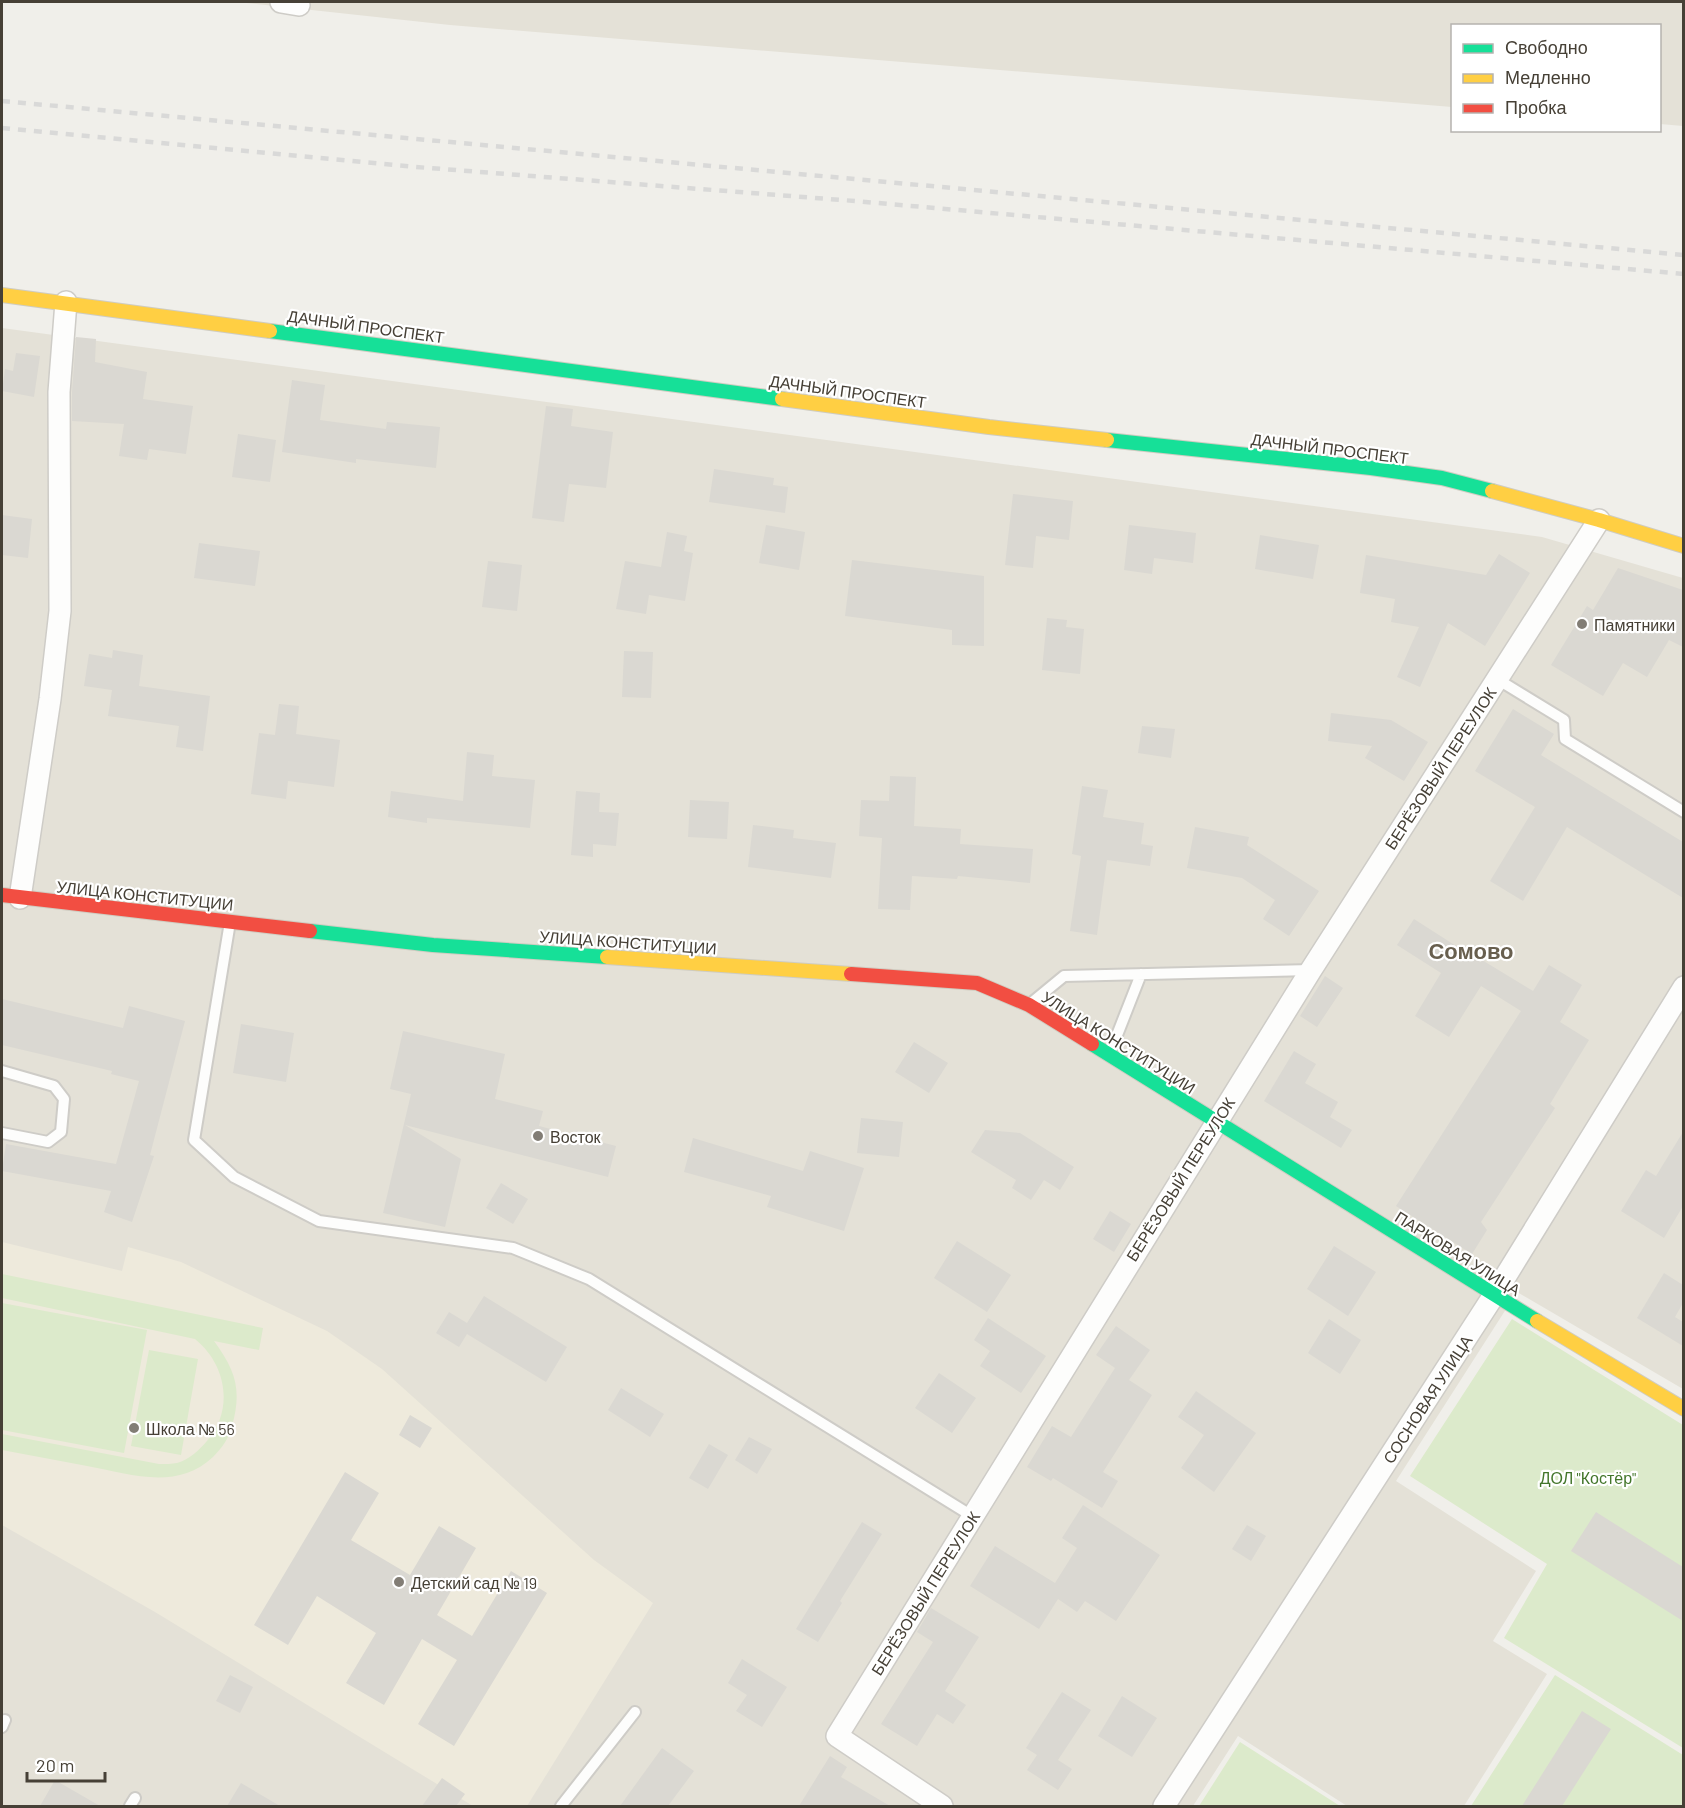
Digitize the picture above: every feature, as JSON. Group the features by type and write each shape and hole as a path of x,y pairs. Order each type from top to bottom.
{"street":[{"name":"ДАЧНЫЙ ПРОСПЕКТ","path":"2,295 977,425 1371,468 1442,478 1599,520 1683,546"},
{"path":"11,896 50,699 60,611 58,392 66,302"},
{"name":"БЕРЁЗОВЫЙ ПЕРЕУЛОК","path":"942,1806 837,1736 1311,970 1599,520"},
{"name":"УЛИЦА КОНСТИТУЦИИ","path":"11,896 434,945 976,982 1029,1005 1216,1122"},
{"name":"СОСНОВАЯ УЛИЦА","path":"1164,1806 1494,1295 1683,987"},
{"name":"ПАРКОВАЯ УЛИЦА","path":"1216,1122 1494,1295 1683,1409"}],"lane":[{"path":"1497,679 1564,720 1565,738 1683,812"},
{"path":"230,921 194,1140 234,1177 319,1221 513,1248 589,1279 972,1515"},
{"path":"1029,1005 1065,976 1311,970"},
{"path":"1110,1054 1141,974"},
{"path":"2,1071 54,1086 64,1099 60,1132 48,1142 2,1133"},
{"path":"561,1806 635,1712"}],"shaded area":[{"path":"237,2 1683,2 1683,126 1661,124 1661,24 1451,24 1451,107 450,25"},
{"path":"2,328 1542,537 1683,578 1683,1389 1517,1292 1396,1481 1536,1571 1493,1641 1547,1674 1464,1806 1347,1806 1238,1736 1193,1806 2,1806"},
{"name":"Детский сад № 19","path":"2,1242 122,1271 128,1247 181,1262 327,1331 382,1369 594,1560 653,1603 527,1806 473,1806 155,1612 2,1525"}],"green space":[{"path":"2,1274 263,1328 259,1350 214,1341 232,1372 237,1402 232,1426 219,1450 199,1467 184,1474 153,1477 136,1476 2,1450 2,1434 159,1464 177,1463 190,1457 207,1441 216,1429 224,1402 220,1375 206,1350 195,1339 2,1298"},
{"path":"2,1303 147,1330 124,1453 2,1430"},
{"name":"ДОЛ \"Костёр\"","path":"1512,1319 1683,1425 1683,1748 1504,1638 1547,1564 1410,1476"},
{"path":"149,1350 198,1359 181,1455 131,1446"},
{"path":"1555,1675 1683,1755 1683,1806 1471,1806"},
{"path":"1240,1742 1340,1806 1199,1806"}],"building":[{"path":"76,337 96,339 95,362 147,372 143,399 193,406 186,454 149,449 147,460 119,456 124,424 72,421"},
{"path":"16,353 40,356 34,397 2,391 5,369 13,371"},
{"path":"292,380 325,385 320,420 386,429 387,422 440,427 436,468 356,459 356,463 282,452"},
{"path":"546,406 573,409 571,426 613,432 606,488 569,484 564,522 532,518"},
{"path":"238,434 276,440 270,482 232,477"},
{"path":"714,469 774,478 773,485 788,487 785,513 709,502"},
{"path":"1013,494 1073,501 1069,540 1036,536 1033,568 1005,565"},
{"path":"2,515 32,519 28,558 2,555"},
{"path":"766,525 805,532 799,570 759,563"},
{"path":"1129,525 1196,533 1193,563 1154,558 1152,574 1124,570"},
{"path":"667,532 687,536 684,551 693,553 685,601 649,595 646,614 616,609 625,561 661,567"},
{"path":"1260,535 1319,545 1313,579 1255,569"},
{"path":"199,543 260,551 255,586 194,578"},
{"path":"1499,554 1530,573 1485,646 1448,623 1420,687 1397,677 1419,627 1391,622 1395,599 1360,593 1366,555 1486,575"},
{"path":"852,560 984,576 984,646 952,645 952,630 845,616"},
{"path":"488,561 522,565 517,611 482,607"},
{"path":"1618,568 1683,590 1683,647 1669,640 1647,677 1623,663 1603,696 1551,665 1587,606 1593,610"},
{"path":"1047,618 1067,620 1066,627 1084,629 1080,674 1042,670"},
{"path":"113,650 143,655 139,686 210,696 203,751 176,747 179,726 108,716 112,690 84,686 89,654 112,658"},
{"path":"624,651 653,652 651,698 622,697"},
{"path":"279,704 299,706 296,734 340,740 334,787 288,781 286,799 251,794 259,733 275,735"},
{"path":"1513,709 1554,734 1541,755 1683,842 1683,898 1567,827 1523,901 1490,881 1535,807 1475,771"},
{"path":"1331,713 1391,720 1428,742 1404,781 1365,758 1372,746 1328,741"},
{"path":"1142,726 1175,729 1171,758 1138,753"},
{"path":"467,752 494,755 492,776 535,780 530,828 427,818 427,823 388,817 391,791 463,801"},
{"path":"890,776 916,777 914,826 961,829 960,844 1033,849 1030,883 958,876 957,879 912,876 910,910 878,909 882,838 859,836 861,800 889,801"},
{"path":"1082,786 1108,790 1103,817 1144,823 1141,844 1153,846 1150,866 1107,860 1097,935 1070,931 1081,856 1072,854"},
{"path":"576,791 600,793 599,812 619,813 616,846 593,844 593,857 571,855"},
{"path":"690,800 729,802 727,839 688,837"},
{"path":"753,825 794,830 793,838 836,843 831,878 748,867"},
{"path":"1195,827 1249,837 1247,845 1319,891 1289,936 1263,919 1275,900 1242,878 1187,868"},
{"path":"1414,919 1481,962 1482,960 1533,991 1549,965 1582,985 1560,1022 1589,1040 1550,1104 1555,1108 1481,1222 1487,1230 1472,1254 1396,1206 1521,1011 1481,986 1449,1037 1415,1016 1441,973 1397,945"},
{"path":"1325,976 1343,988 1317,1027 1300,1016"},
{"path":"2,999 123,1028 129,1006 185,1021 150,1155 154,1156 132,1222 104,1212 111,1191 2,1171 6,1144 116,1164 139,1081 111,1074 112,1071 2,1045"},
{"path":"241,1024 294,1033 286,1082 233,1073"},
{"path":"403,1031 505,1054 495,1099 543,1111 539,1126 616,1146 608,1177 405,1125 461,1159 445,1227 383,1213 411,1094 390,1089"},
{"path":"914,1042 948,1063 929,1093 895,1072"},
{"path":"1294,1051 1316,1064 1305,1083 1338,1102 1330,1117 1352,1130 1341,1148 1264,1101"},
{"path":"861,1118 903,1122 899,1157 857,1153"},
{"path":"985,1130 1020,1133 1074,1167 1060,1190 1044,1180 1031,1200 1012,1188 1016,1180 971,1152"},
{"path":"1683,1132 1683,1206 1664,1238 1621,1211 1646,1170 1656,1176"},
{"path":"693,1138 803,1171 810,1151 864,1168 844,1231 767,1207 771,1196 684,1172"},
{"path":"501,1183 528,1199 513,1224 486,1208"},
{"path":"1110,1211 1131,1224 1114,1252 1093,1239"},
{"path":"957,1241 1011,1275 987,1312 934,1278"},
{"path":"1334,1246 1376,1272 1348,1316 1307,1289"},
{"path":"1664,1273 1683,1285 1683,1303 1675,1317 1683,1322 1683,1346 1637,1318"},
{"path":"484,1296 567,1347 546,1382 467,1334 459,1347 436,1333 449,1312 467,1323"},
{"path":"988,1318 1046,1356 1021,1393 980,1366 990,1351 974,1340"},
{"path":"1329,1319 1361,1340 1340,1374 1308,1353"},
{"path":"1116,1326 1150,1350 1129,1380 1152,1395 1103,1472 1118,1481 1102,1508 1053,1478 1051,1481 1027,1467 1052,1426 1071,1437 1115,1368 1096,1355"},
{"path":"939,1373 976,1398 952,1433 915,1408"},
{"path":"621,1388 664,1414 650,1437 608,1410"},
{"path":"1196,1391 1256,1433 1214,1492 1181,1468 1204,1435 1178,1417"},
{"path":"410,1415 432,1428 420,1448 399,1435"},
{"path":"749,1437 772,1449 757,1474 735,1460"},
{"path":"709,1444 728,1455 708,1489 689,1478"},
{"path":"345,1472 379,1493 351,1540 410,1575 439,1526 476,1548 437,1615 472,1636 511,1571 547,1593 454,1746 418,1724 457,1660 422,1639 384,1705 346,1683 376,1633 317,1596 288,1645 254,1625"},
{"path":"1083,1505 1160,1555 1116,1621 1085,1601 1077,1612 1058,1599 1039,1629 970,1586 995,1546 1055,1583 1077,1548 1062,1538"},
{"path":"1596,1512 1683,1567 1683,1621 1571,1551"},
{"path":"862,1522 882,1534 840,1601 842,1603 818,1642 796,1629"},
{"path":"1247,1525 1266,1536 1251,1561 1232,1549"},
{"path":"931,1608 979,1637 945,1691 966,1705 953,1724 937,1714 917,1746 881,1724 933,1642 917,1632"},
{"path":"742,1659 787,1687 762,1727 736,1711 747,1695 728,1683"},
{"path":"230,1675 253,1687 240,1713 216,1701"},
{"path":"1062,1692 1091,1710 1058,1760 1072,1769 1058,1790 1027,1770 1037,1755 1026,1748"},
{"path":"1122,1696 1157,1718 1132,1757 1098,1736"},
{"path":"1582,1711 1611,1729 1562,1806 1522,1806"},
{"path":"662,1748 694,1771 668,1806 620,1806"},
{"path":"830,1756 847,1767 841,1777 890,1806 799,1806"},
{"path":"442,1778 465,1794 456,1806 422,1806"},
{"path":"55,1780 100,1806 40,1806"},
{"path":"241,1783 280,1806 227,1806"}],"railway":[{"path":"2,101 1684,255"},
{"path":"2,128 416,167 855,201 1684,274"}],"traffic: fast":[{"path":"270,331 782,399"},
{"path":"1107,440 1371,468 1442,478 1492,491"},
{"path":"310,931 433,945 607,957"},
{"path":"1092,1044 1537,1321"}],"traffic: slow":[{"path":"2,295 270,331"},
{"path":"782,399 989,427 1107,440"},
{"path":"1492,491 1684,546"},
{"path":"607,957 851,974"},
{"path":"1537,1321 1684,1409"}],"traffic: jam":[{"path":"2,895 310,931"},
{"path":"851,974 977,983 1029,1005 1092,1044"}],"place":[{"name":"Памятники","path":"1582,624"},
{"name":"Восток","path":"538,1136"},
{"name":"Школа № 56","path":"134,1428"},
{"name":"Детский сад № 19","path":"399,1582"}],"district":[{"name":"Сомово","path":"1471,950"}]}
